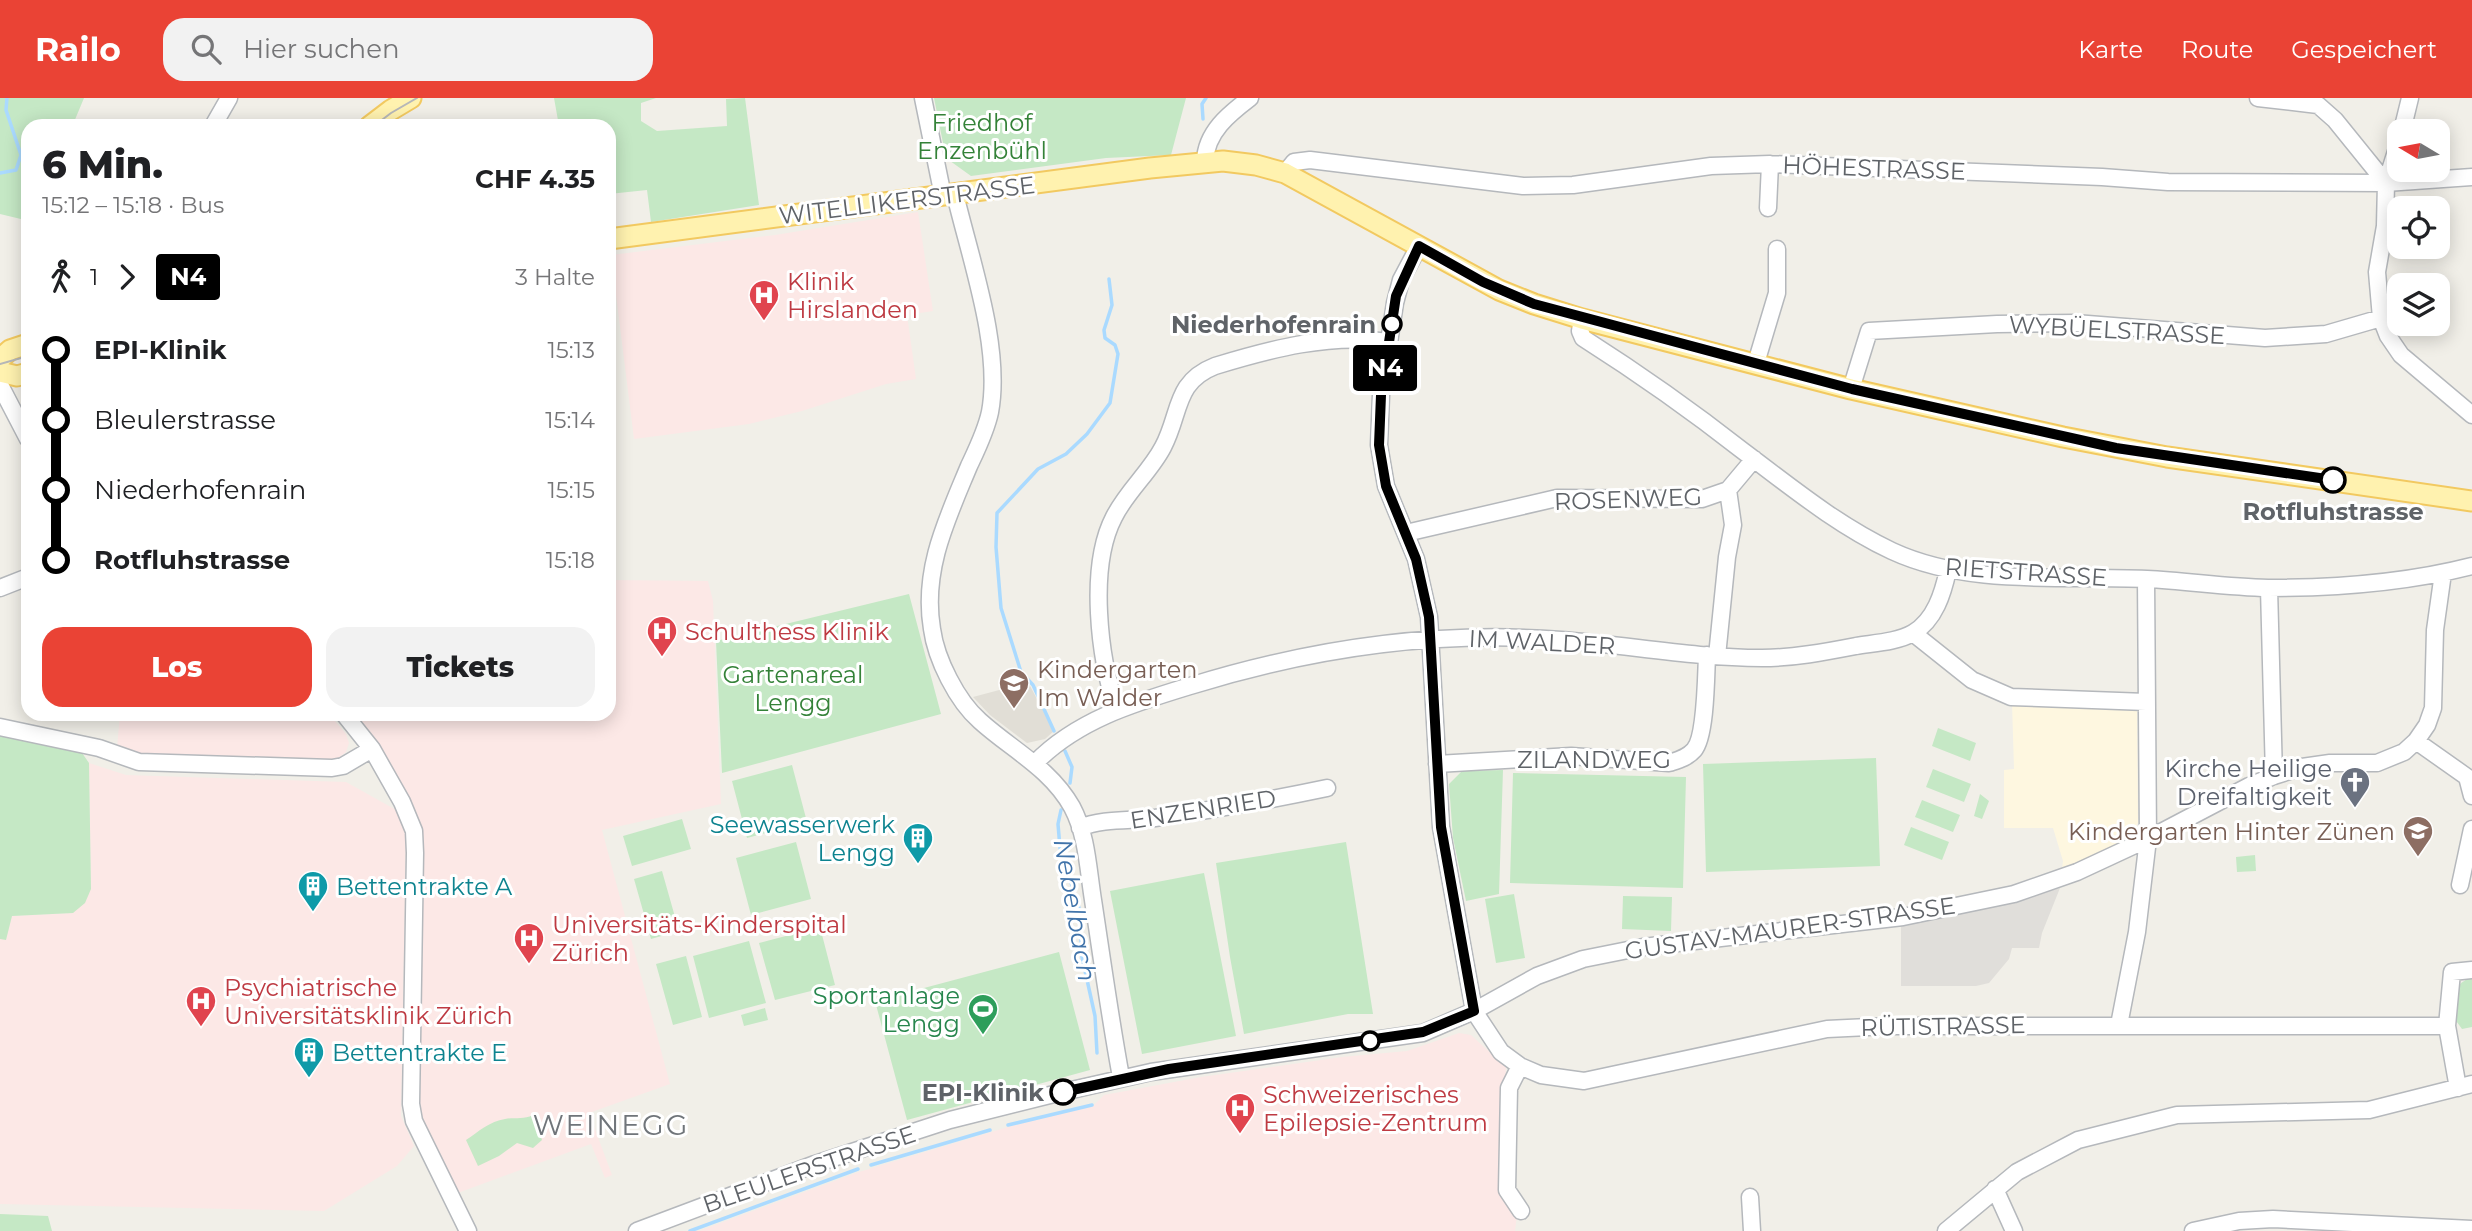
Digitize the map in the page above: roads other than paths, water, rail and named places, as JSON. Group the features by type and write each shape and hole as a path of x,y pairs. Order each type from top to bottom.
{"main road":[{"path":"379,119 411,98"},
{"name":"WITELLIKERSTRASSE","path":"616,238 1206,161 1238,162 1284,173"},
{"path":"1284,173 1499,290 1582,319 1852,389 2063,438 2146,454 2472,501"},
{"path":"0,359 10,350 21,346"},
{"path":"0,372 12,376 21,374"}],"street":[{"path":"217,119 229,98"},
{"path":"923,98 986,325 993,386 986,428 941,531 930,582 931,622 944,668 978,720 1035,763 1059,788 1073,809 1086,848 1121,1077"},
{"path":"1206,161 1206,152 1218,126 1250,98"},
{"path":"2258,98 2318,106 2335,120 2386,183"},
{"path":"2405,119 2410,98"},
{"name":"HÖHESTRASSE","path":"1284,173 1294,162 1310,160 1523,186 1573,185 1711,166 1770,164 2168,182 2386,183 2472,177"},
{"path":"1768,208 1770,164"},
{"path":"2387,180 2385,226 2377,272 2381,318 2388,336 2401,355 2472,415"},
{"path":"1419,246 1398,288 1379,412 1379,445 1386,486 1406,533 1422,582 1431,639 1441,827 1474,1011"},
{"path":"1756,363 1777,293 1777,249"},
{"name":"WYBÜELSTRASSE","path":"1852,389 1869,331 2053,323 2153,327 2265,338 2326,334 2381,318"},
{"name":"RIETSTRASSE","path":"1582,319 1580,331 1583,338 1636,372 1836,521 1893,551 1948,570 2020,577 2146,579 2269,588 2340,586 2443,573 2472,566"},
{"path":"1117,710 1112,696 1102,628 1098,584 1100,555 1114,517 1164,446 1180,398 1190,381 1204,370 1215,366 1292,345 1357,339 1389,342"},
{"path":"1,391 21,427"},
{"name":"ROSENWEG","path":"1406,533 1557,498 1702,499 1728,490 1754,459"},
{"path":"1712,655 1733,525 1728,490"},
{"path":"1948,570 1944,590 1932,615 1913,633 1972,680 2011,697 2146,702"},
{"path":"2443,573 2435,630 2433,708 2416,741 2467,777 2472,796"},
{"path":"2119,1025 2137,932 2148,839 2146,579"},
{"path":"0,587 21,580"},
{"path":"2269,588 2274,776"},
{"name":"IM WALDER","path":"1035,763 1061,739 1117,710 1231,674 1364,645 1431,639 1563,640 1763,658 1810,655 1886,641 1913,633"},
{"name":"ZILANDWEG","path":"1437,764 1571,756 1669,763 1682,759 1695,749 1701,734 1712,655"},
{"path":"350,721 372,749 410,817 414,831 410,1093 412,1113 468,1231"},
{"path":"0,727 99,748 139,762 332,768 343,766 372,749"},
{"name":"GUSTAV-MAURER-STRASSE","path":"1474,1011 1536,976 1583,959 1643,947 1903,917 2014,894 2077,872 2274,776 2302,767 2330,763 2376,763 2404,752 2416,741"},
{"name":"ENZENRIED","path":"1080,828 1088,824 1246,805 1326,788"},
{"path":"2460,885 2472,829"},
{"path":"1946,1231 2017,1172 2078,1140 2177,1115 2370,1110 2465,1086 2447,1026 2452,972 2472,970"},
{"name":"RÜTISTRASSE","path":"1474,1011 1502,1052 1520,1066 1541,1075 1584,1081 1827,1029 1889,1026 2447,1026"},
{"name":"BLEULERSTRASSE","path":"644,1230 816,1164 950,1121 1121,1077 1282,1051 1412,1035 1440,1027 1474,1011"},
{"path":"1520,1066 1509,1088 1507,1190 1521,1211"},
{"path":"1995,1189 2014,1231"},
{"path":"1750,1197 1752,1231"},
{"path":"2193,1231 2239,1221 2273,1219 2472,1229"}],"waterway":[{"path":"0,173 16,170 21,155 6,110 7,98"},
{"name":"Nebelbach","path":"1203,119 1202,104 1206,98"},
{"name":"Nebelbach","path":"1054,731 1033,685 1021,672 1001,608 996,547 997,513 1038,469 1066,454 1087,434 1110,403 1118,354 1115,345 1105,338 1104,330 1112,305 1109,279"},
{"name":"Nebelbach","path":"1065,751 1072,767 1070,783"},
{"name":"Nebelbach","path":"1061,810 1058,824 1060,848 1079,908 1082,957 1095,1016 1097,1053"},
{"name":"Nebelbach","path":"1008,1125 1092,1105"},
{"name":"Nebelbach","path":"871,1165 990,1130"},
{"name":"Nebelbach","path":"690,1231 858,1169"}],"tram line":[{"path":"383,119 417,98"},
{"path":"0,364 21,358"}],"place":[{"name":"Klinik Hirslanden","path":"764,322"},
{"name":"Niederhofenrain","path":"1392,324"},
{"name":"Rotfluhstrasse","path":"2333,480"},
{"name":"Schulthess Klinik","path":"662,658"},
{"name":"Kindergarten Im Walder","path":"1014,710"},
{"name":"Kirche Heilige Dreifaltigkeit","path":"2355,809"},
{"name":"Kindergarten Hinter Zünen","path":"2418,858"},
{"name":"Seewasserwerk Lengg","path":"918,865"},
{"name":"Bettentrakte A","path":"313,913"},
{"name":"Universitäts-Kinderspital Zürich","path":"529,965"},
{"name":"Psychiatrische Universitätsklinik Zürich","path":"201,1028"},
{"name":"Sportanlage Lengg","path":"983,1036"},
{"name":"Bettentrakte E","path":"309,1079"},
{"name":"EPI-Klinik","path":"1063,1092"},
{"name":"Schweizerisches Epilepsie-Zentrum","path":"1240,1135"}],"district":[{"name":"WEINEGG","path":"611,1125"}],"park label":[{"name":"Friedhof Enzenbühl","path":"982,136"},
{"name":"Gartenareal Lengg","path":"793,688"}]}
